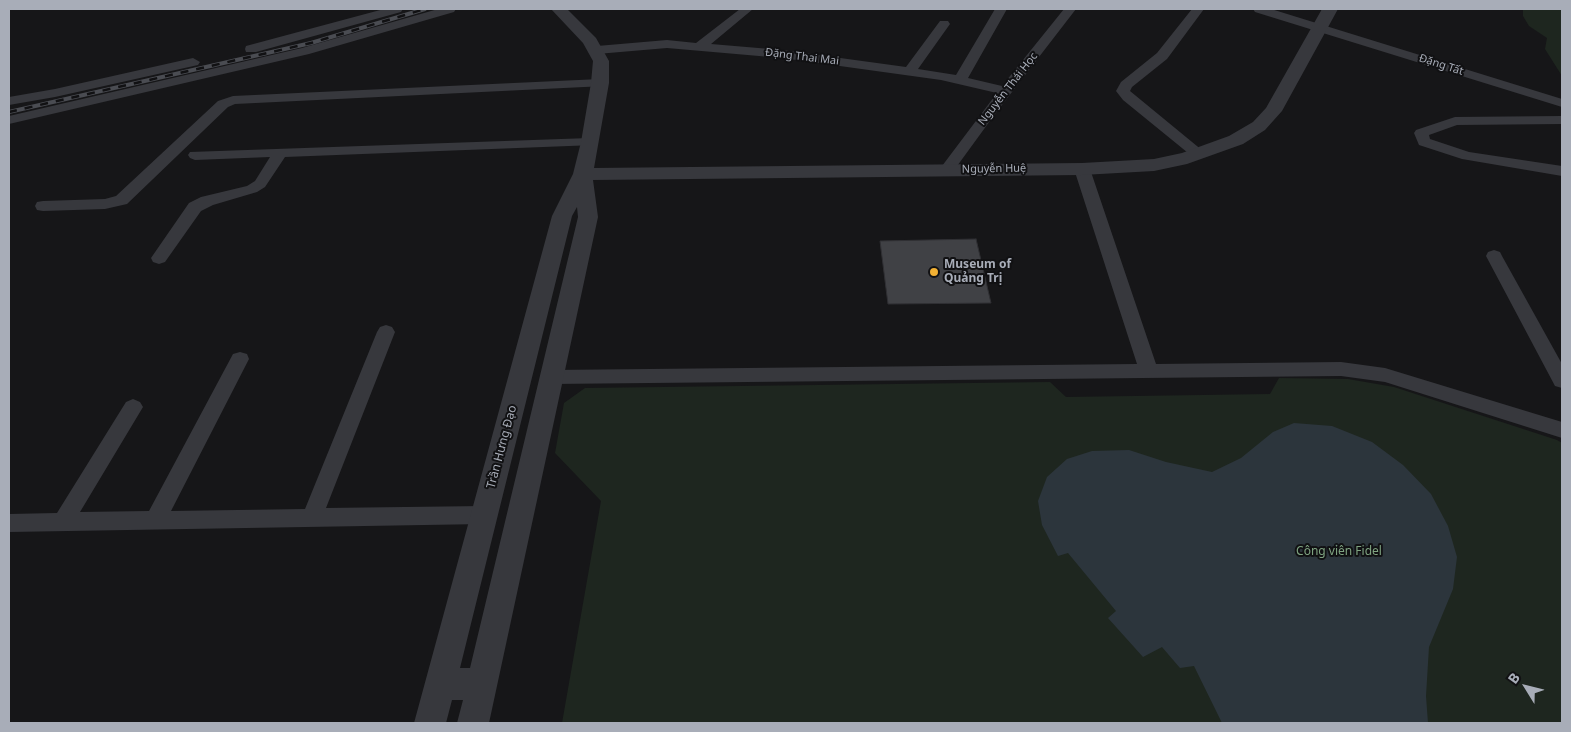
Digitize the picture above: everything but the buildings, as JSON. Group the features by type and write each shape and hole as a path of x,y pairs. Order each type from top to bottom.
{"street":[{"path":"9,120 84,104 229,67 304,51 450,9"},
{"path":"559,9 590,40 597,50"},
{"path":"700,46 747,9"},
{"path":"960,80 1001,9"},
{"name":"Nguyễn Thái Học","path":"947,170 1070,9"},
{"path":"1198,9 1162,56 1126,85 1123,90 1128,97 1198,154"},
{"name":"Đặng Tất","path":"1260,9 1320,26 1562,103"},
{"name":"Nguyễn Huệ","path":"583,174 1082,169 1154,164 1198,154 1236,140 1258,126 1272,111 1330,9"},
{"path":"9,101 189,64 271,44 389,10"},
{"path":"909,72 944,24"},
{"name":"Đặng Thai Mai","path":"597,50 666,44 782,54 960,80 1006,91"},
{"name":"Trần Hưng Đạo","path":"430,723 562,216 583,174 600,84 601,61 597,50"},
{"path":"43,206 105,204 121,200 223,104 233,100 600,84"},
{"path":"1562,120 1455,121 1421,133 1424,142 1467,156 1562,171"},
{"path":"195,155 590,142"},
{"path":"160,258 195,206 252,189 260,184 280,153"},
{"path":"1082,169 1149,371"},
{"name":"Trần Hưng Đạo","path":"473,723 588,218 583,174"},
{"path":"1494,256 1562,380"},
{"path":"312,518 386,332"},
{"path":"155,520 240,359"},
{"path":"552,377 1341,369 1366,371 1562,430"},
{"path":"64,522 133,407"},
{"path":"9,523 484,515"},
{"path":"441,684 482,684"}],"green space":[{"path":"1523,9 1562,9 1562,76 1545,49 1547,38 1529,26 1523,16"},
{"name":"Công viên Fidel","path":"1279,378 1348,379 1394,387 1562,443 1562,723 562,723 601,501 555,453 564,403 585,388 1050,382 1066,397 1270,394"}],"shaded area":[{"path":"1294,423 1332,426 1372,442 1403,465 1431,494 1448,526 1457,557 1453,589 1429,647 1426,696 1428,723 1222,723 1194,666 1180,668 1162,647 1143,657 1108,618 1116,611 1068,553 1058,556 1042,525 1038,501 1047,477 1067,459 1092,451 1129,450 1166,462 1212,472 1241,458 1273,432"}],"railway":[{"path":"9,112 311,43 425,9"}],"place":[{"name":"Museum of Quảng Trị","path":"934,272"}]}
